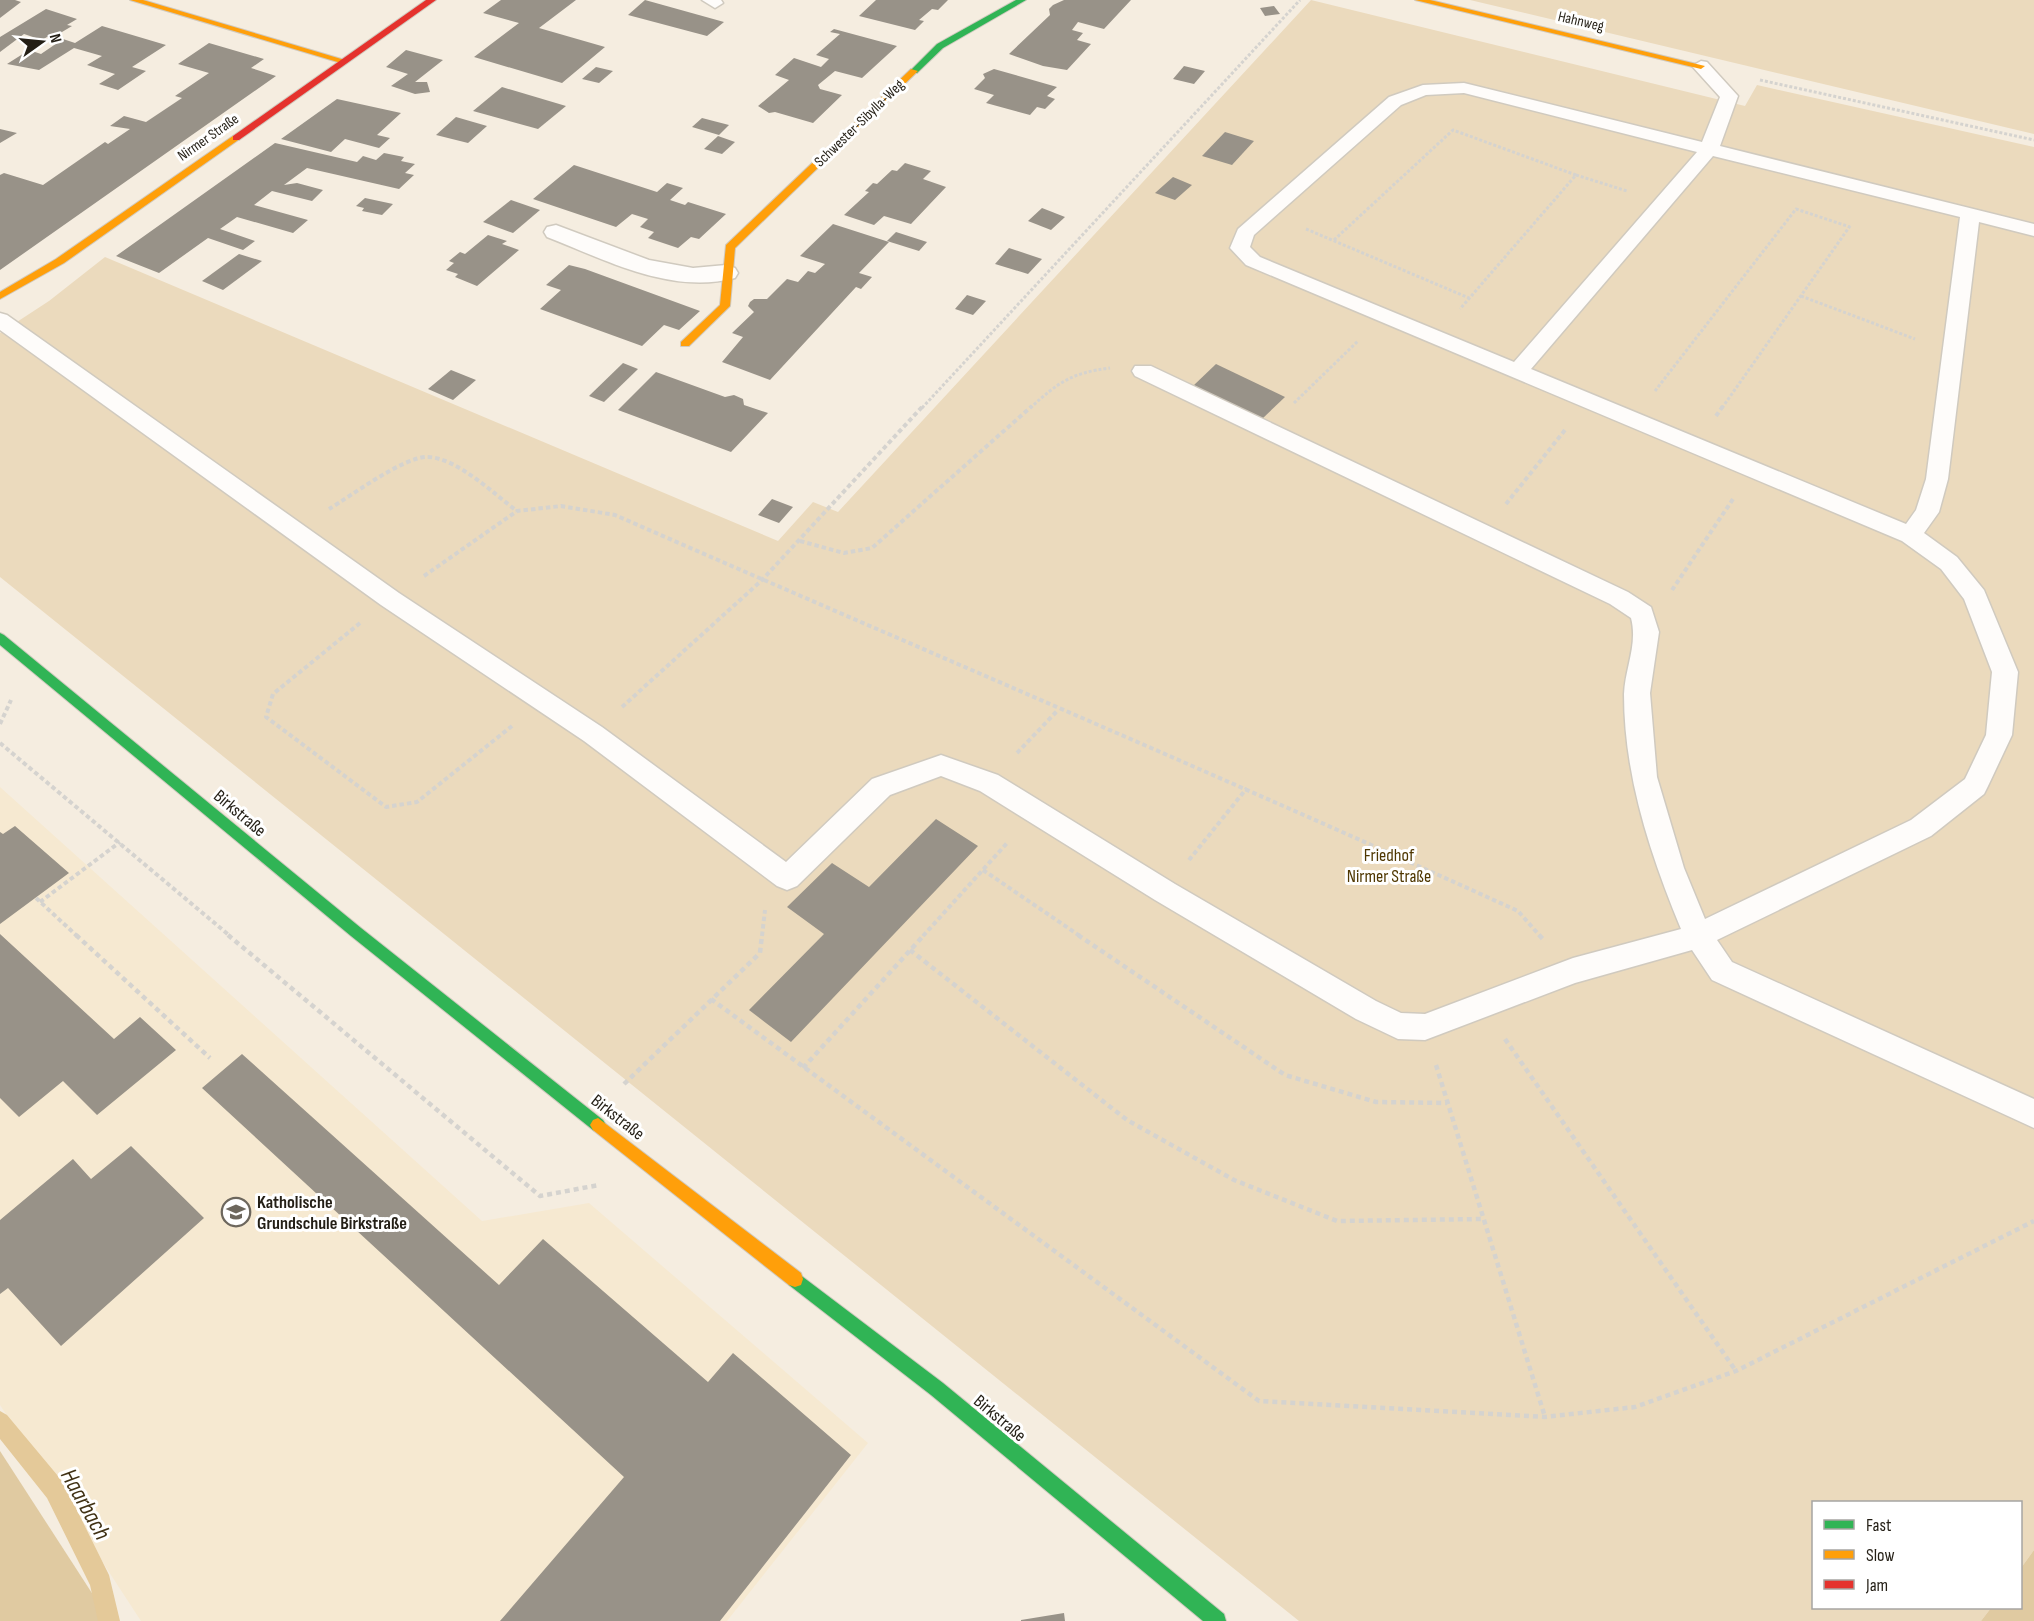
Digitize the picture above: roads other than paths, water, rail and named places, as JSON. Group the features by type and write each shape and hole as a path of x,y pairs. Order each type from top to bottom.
{"street":[{"path":"134,0 344,61"},
{"name":"Nirmer Straße","path":"0,296 60,261 432,0"},
{"name":"Schwester-Sibylla-Weg","path":"685,345 725,306 730,247 940,46 1022,0"},
{"name":"Hahnweg","path":"1419,0 1701,66"},
{"path":"556,232 644,266 693,276 726,273"},
{"name":"Birkstraße","path":"0,638 356,932 937,1389 1217,1621"}],"lane":[{"path":"1517,372 1709,149 1729,96 1701,66"},
{"path":"0,320 390,599 593,734 787,878 881,787 941,765 989,783 1034,813 1165,892 1398,1026 1425,1027 1573,970 1698,936 1921,828 1975,786 1999,735 2005,672 1975,596 1949,563 1910,535 1253,261 1240,248 1245,233 1395,101 1423,90 1464,88 2034,230"},
{"path":"1910,535 1927,512 1937,479 1970,214"},
{"path":"1143,371 1619,598 1642,613 1647,632 1637,693 1644,777 1670,868 1698,936 1722,971 2034,1114"}],"waterway":[{"name":"Haarbach","path":"0,1422 55,1490 101,1583 109,1621"}],"place":[{"name":"Katholische Grundschule Birkstraße","path":"236,1212"}],"park label":[{"name":"Friedhof Nirmer Straße","path":"1389,865"}]}
